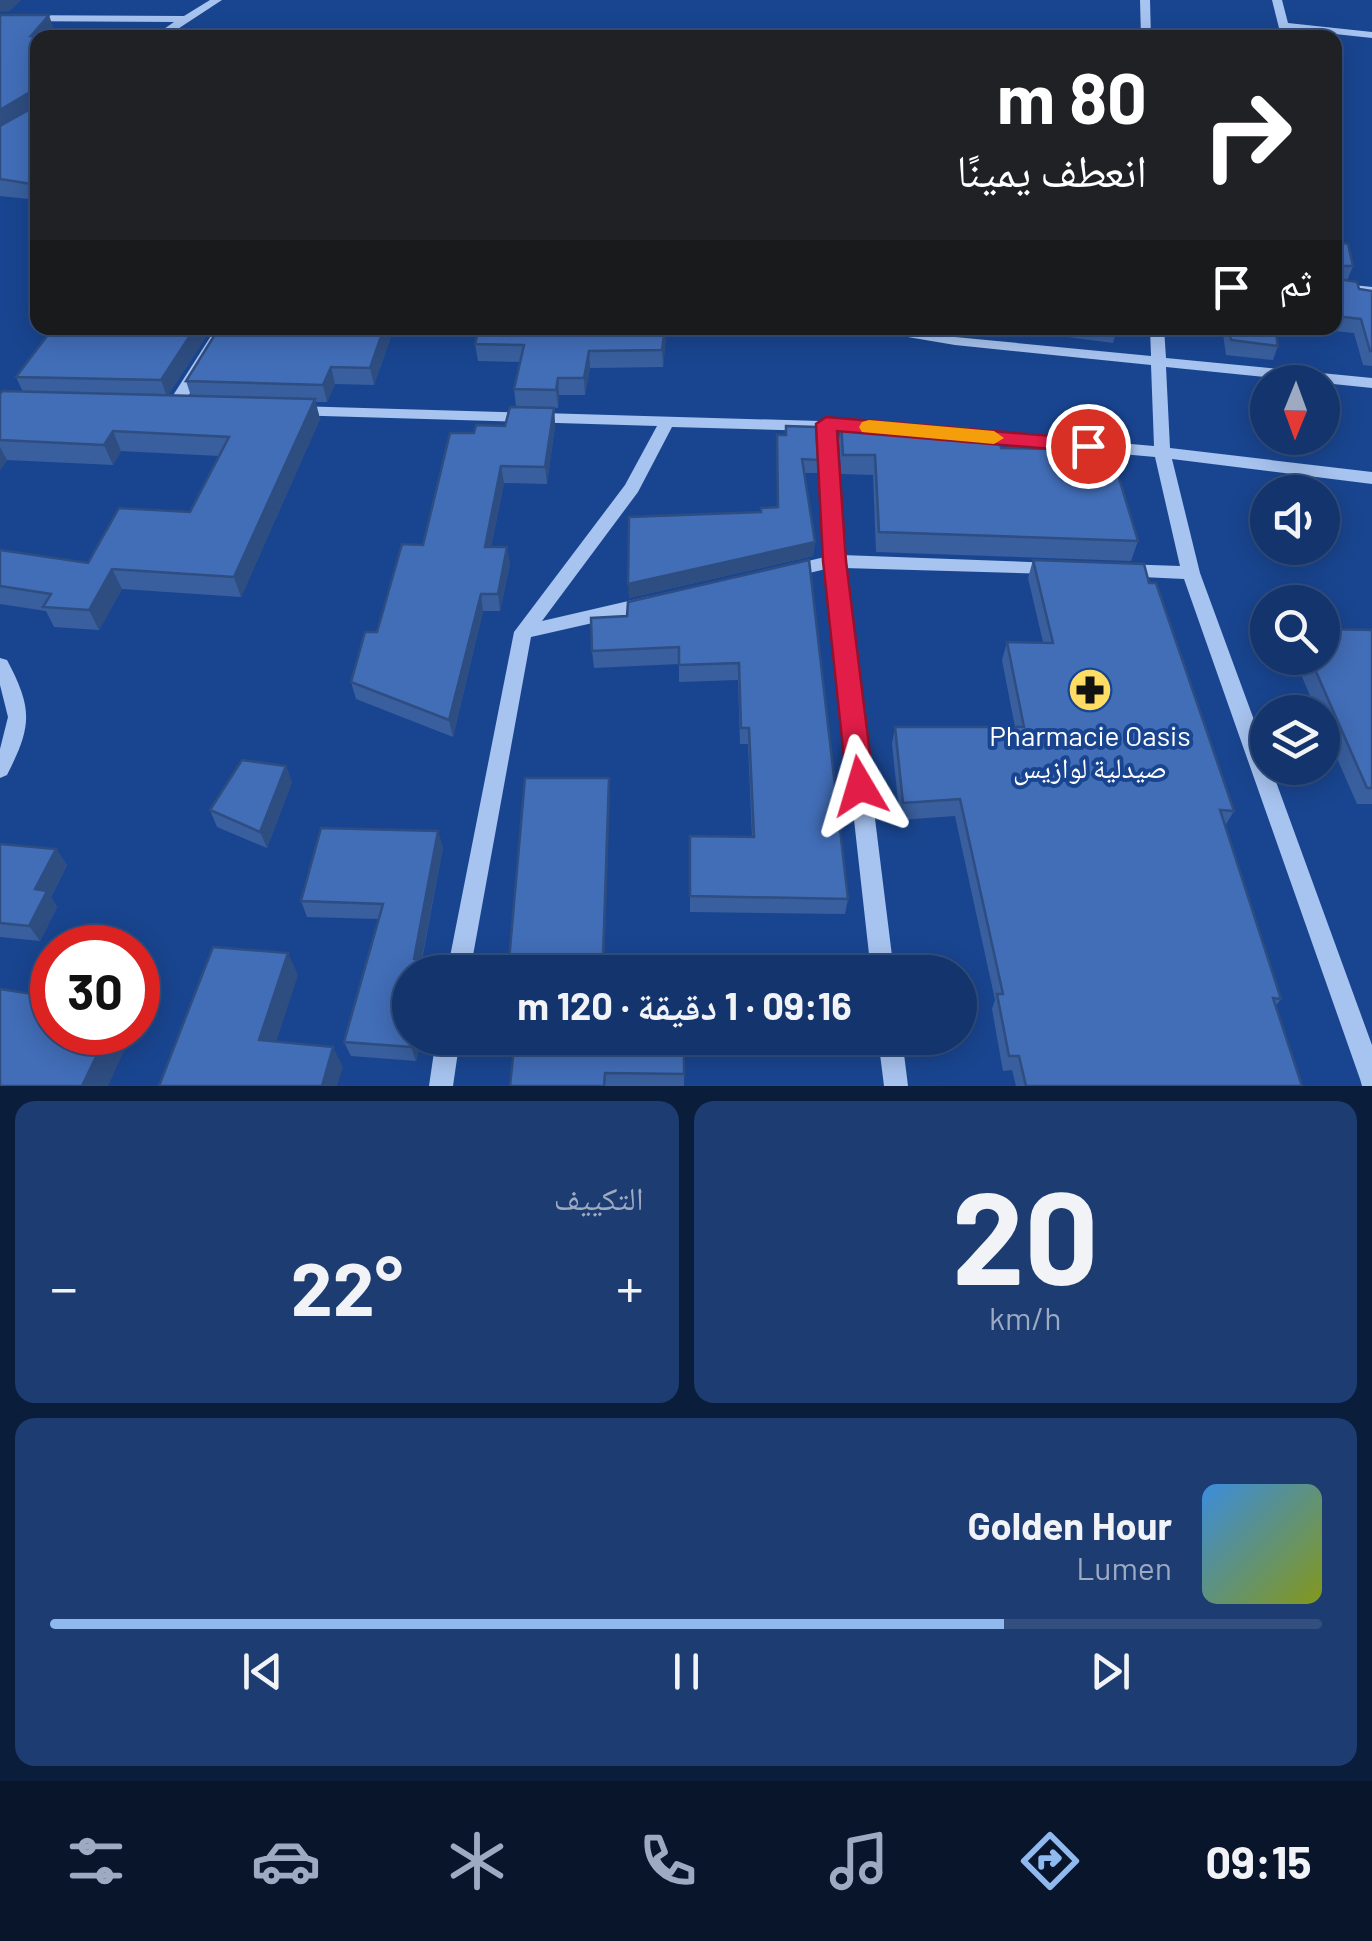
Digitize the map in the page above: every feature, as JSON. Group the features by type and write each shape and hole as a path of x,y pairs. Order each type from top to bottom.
{"street":[{"path":"169,30 217,0"},
{"path":"1144,0 1146,30"},
{"path":"1277,0 1283,26 1319,30"},
{"path":"0,18 186,19"},
{"path":"1342,33 1372,36"},
{"path":"1342,287 1372,291"},
{"path":"193,408 165,408 218,335"},
{"path":"965,335 1372,382"},
{"path":"1157,335 1162,452 1191,573 1372,1078"},
{"path":"272,410 886,428"},
{"path":"461,955 523,632 632,488 668,420"},
{"path":"826,424 834,561 880,955"},
{"path":"925,432 1162,452 1372,478"},
{"path":"776,574 834,561 1191,573"},
{"path":"523,632 678,596"},
{"path":"0,665 17,698 21,723 0,769"},
{"path":"441,1086 446,1055"},
{"path":"892,1055 896,1086"}],"building":[{"path":"0,15 49,15 36,30 30,30 30,92 0,110"},
{"path":"30,109 30,184 0,179 0,126"},
{"path":"1342,239 1348,244 1353,266 1342,266"},
{"path":"1342,280 1357,282 1359,289 1372,291 1372,351 1361,319 1342,317"},
{"path":"48,335 190,335 161,380 16,377"},
{"path":"215,335 382,335 370,368 331,367 323,385 186,381"},
{"path":"477,335 664,335 662,350 589,351 584,378 558,378 556,390 514,389 524,345 475,344"},
{"path":"1230,335 1276,335 1278,346 1231,340"},
{"path":"2,391 315,399 234,577 112,569 89,610 43,607 51,594 0,586 0,550 88,563 119,508 190,512 229,437 113,431 104,445 0,440"},
{"path":"510,407 554,408 545,467 501,466 485,547 507,547 498,594 481,594 449,720 351,682 365,632 377,632 402,544 423,545 450,433 474,433 476,425 505,426"},
{"path":"841,422 968,428 968,442 1000,443 1001,448 1058,449 1059,454 1112,455 1138,541 879,532 875,455 843,455"},
{"path":"786,426 816,427 818,460 802,459 815,542 628,584 629,517 761,512 761,508 778,507 777,435 786,435"},
{"path":"809,560 848,899 690,896 690,836 754,837 749,728 741,728 739,663 679,665 679,647 592,651 591,618 627,616 628,602"},
{"path":"1033,560 1144,564 1149,583 1156,583 1234,811 1220,810 1281,999 1273,998 1302,1086 1026,1086 1019,1056 1009,1056 997,994 1003,994 960,799 903,803 895,727 1024,727 1007,642 1053,643"},
{"path":"1340,629 1372,630 1372,788 1367,788 1340,726 1340,695 1326,695 1317,675 1340,675"},
{"path":"242,760 286,766 260,832 210,810"},
{"path":"525,778 609,778 603,955 509,955"},
{"path":"321,828 438,831 415,955 392,955 392,1046 344,1042 383,904 301,901"},
{"path":"0,844 56,849 35,889 47,891 29,926 0,923"},
{"path":"213,947 288,953 259,1040 333,1047 322,1086 159,1086"},
{"path":"0,989 30,994 30,1055 97,1055 82,1086 0,1086"},
{"path":"513,1055 684,1055 684,1074 605,1073 604,1086 510,1086"}],"slow traffic":[{"path":"869,427 994,438"}],"place":[{"name":"Pharmacie Oasis صيدلية لوازيس","path":"1090,690"}],"route":[{"path":"860,786 834,561 826,424 1088,446"}]}
